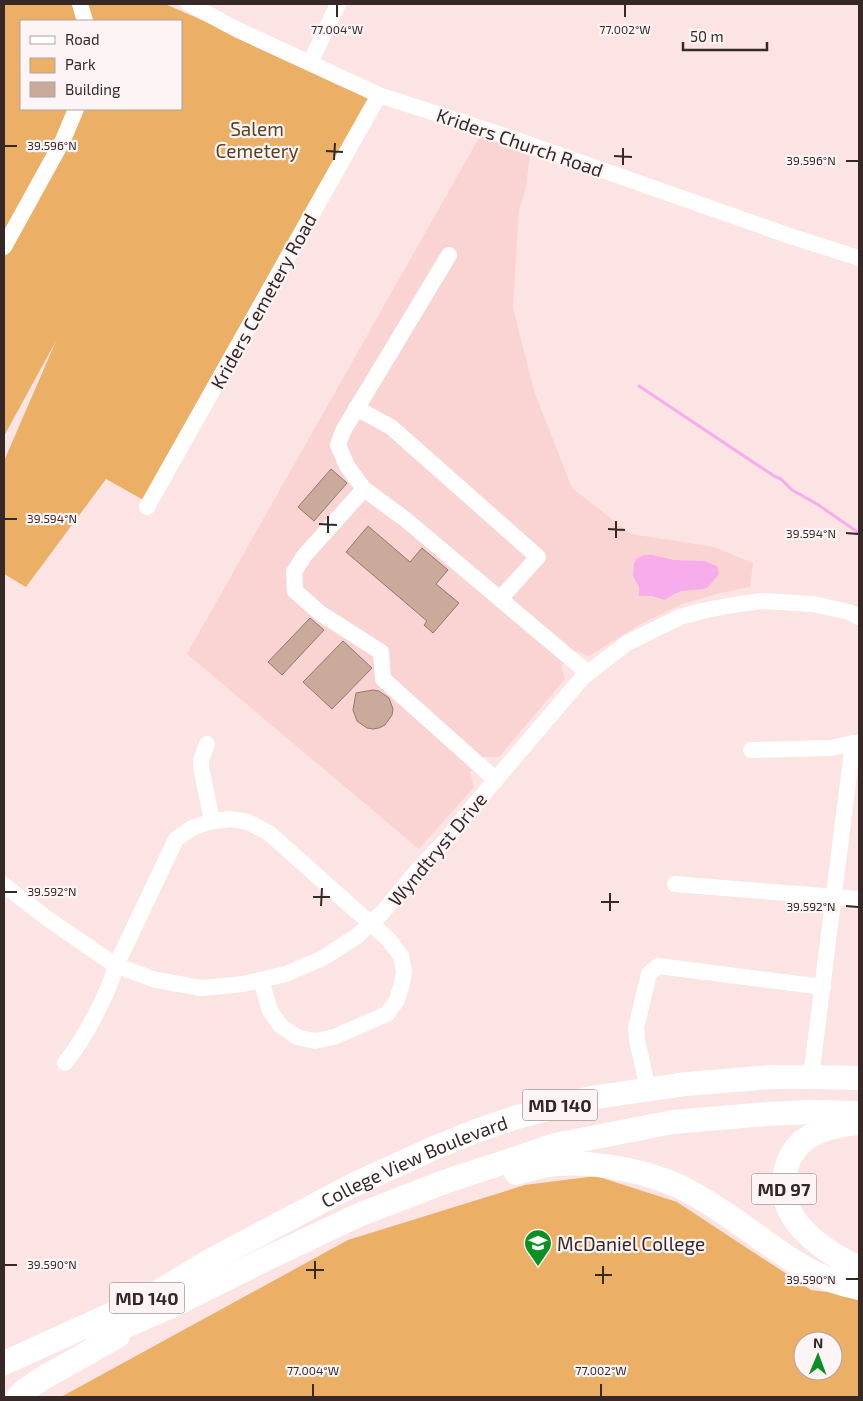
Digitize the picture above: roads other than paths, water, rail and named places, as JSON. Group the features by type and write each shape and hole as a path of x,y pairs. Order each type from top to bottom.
{"highway":[{"name":"College View Boulevard","path":"4,1363 152,1296 211,1260 352,1185 434,1148 499,1123 590,1098 686,1084 741,1079 859,1078"},
{"name":"College View Boulevard","path":"4,1380 172,1306 361,1214 447,1181 555,1145 673,1122 741,1115 812,1112 859,1113"},
{"name":"MD 97","path":"859,1123 822,1130 811,1135 798,1145 789,1158 784,1185 786,1200 803,1229 839,1257 859,1267"},
{"path":"206,1289 434,1198 525,1170 567,1164 621,1168 672,1183 703,1199 803,1268 832,1281 859,1288"},
{"path":"18,1397 43,1378 172,1306"}],"street":[{"path":"80,4 85,20"},
{"name":"Kriders Church Road","path":"189,4 238,30 379,95 514,139 790,236 859,258"},
{"path":"310,63 338,4"},
{"name":"Kriders Cemetery Road","path":"147,507 379,95"},
{"path":"4,247 63,140 76,110"},
{"path":"449,255 356,408 343,431 338,445 347,466 364,489 405,519 588,673"},
{"path":"356,408 391,427 538,558 500,599"},
{"path":"364,489 304,556 294,572 295,591 320,613 381,652 384,679 496,780"},
{"name":"Wyndtryst Drive","path":"4,885 48,919 116,965 156,980 201,988 243,984 286,974 324,958 357,936 382,913 415,873 446,840 548,717 588,673 627,643 680,617 739,604 763,601 813,604 854,614"},
{"path":"207,744 201,760 201,767 212,821"},
{"path":"751,750 831,748 856,744 811,1077"},
{"path":"65,1063 93,1019 116,965 176,839 192,828 212,821 230,819 248,822 269,833 389,940 401,956 404,970 397,1000 386,1014 334,1037 315,1041 297,1037 281,1026 270,1012 261,980"},
{"path":"675,884 859,899"},
{"path":"648,1089 636,1028 649,974 658,966 823,987"}],"waterway":[{"path":"639,386 781,479 792,490 817,504 859,533"}],"place":[{"name":"McDaniel College","path":"538,1267"}],"park label":[{"name":"Salem Cemetery","path":"257,139"}]}
